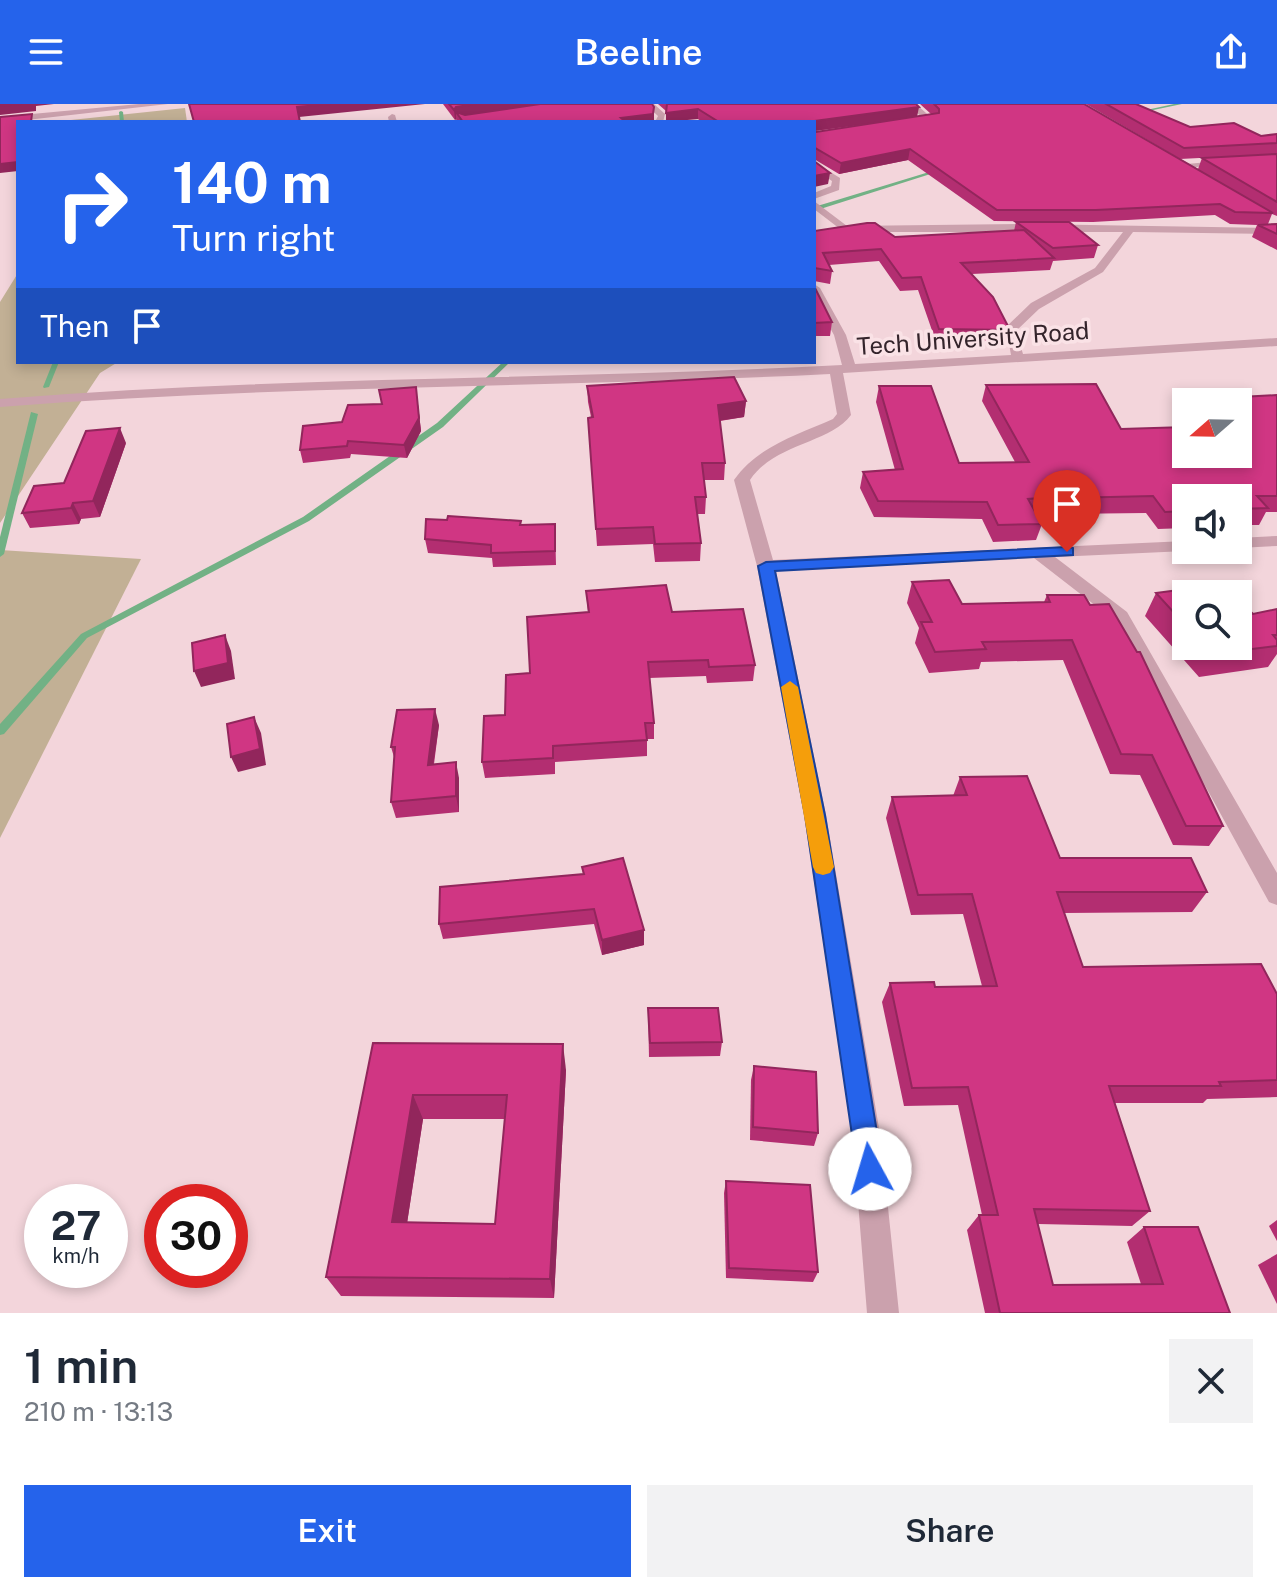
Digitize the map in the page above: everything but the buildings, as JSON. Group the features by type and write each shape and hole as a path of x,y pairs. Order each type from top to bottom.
{"street":[{"path":"0,120 164,104"},
{"path":"649,104 662,116 660,120"},
{"path":"909,125 931,121 911,104"},
{"path":"1167,157 1194,173"},
{"path":"1180,165 1277,159"},
{"path":"816,166 837,180 837,184 836,188 816,195"},
{"path":"816,206 844,229"},
{"path":"1018,358 1010,330 1035,306 1099,270 1130,229"},
{"path":"829,231 1277,231"},
{"path":"816,292 840,335 844,415 838,422 758,460 742,480 766,566 815,815 867,1140 883,1313"},
{"name":"Tech University Road","path":"0,403 242,388 603,380 843,370 1277,342"},
{"path":"593,364 603,380"},
{"path":"1252,542 1277,541"},
{"path":"766,566 1172,547"},
{"path":"1038,553 1121,616 1277,895"}],"shaded area":[{"path":"185,108 187,120 71,120"},
{"path":"16,276 16,364 115,364 100,373 0,523 0,302"},
{"path":"0,550 141,559 0,838"}],"waterway":[{"path":"1139,112 1180,104"},
{"path":"121,112 122,120"},
{"path":"816,208 941,170"},
{"path":"46,387 55,364"},
{"path":"0,731 84,636 306,519 440,425 505,364"},
{"path":"0,554 34,414"}],"slow traffic":[{"path":"790,687 823,867"}],"route":[{"path":"870,1169 815,815 766,566 1067,552"}]}
